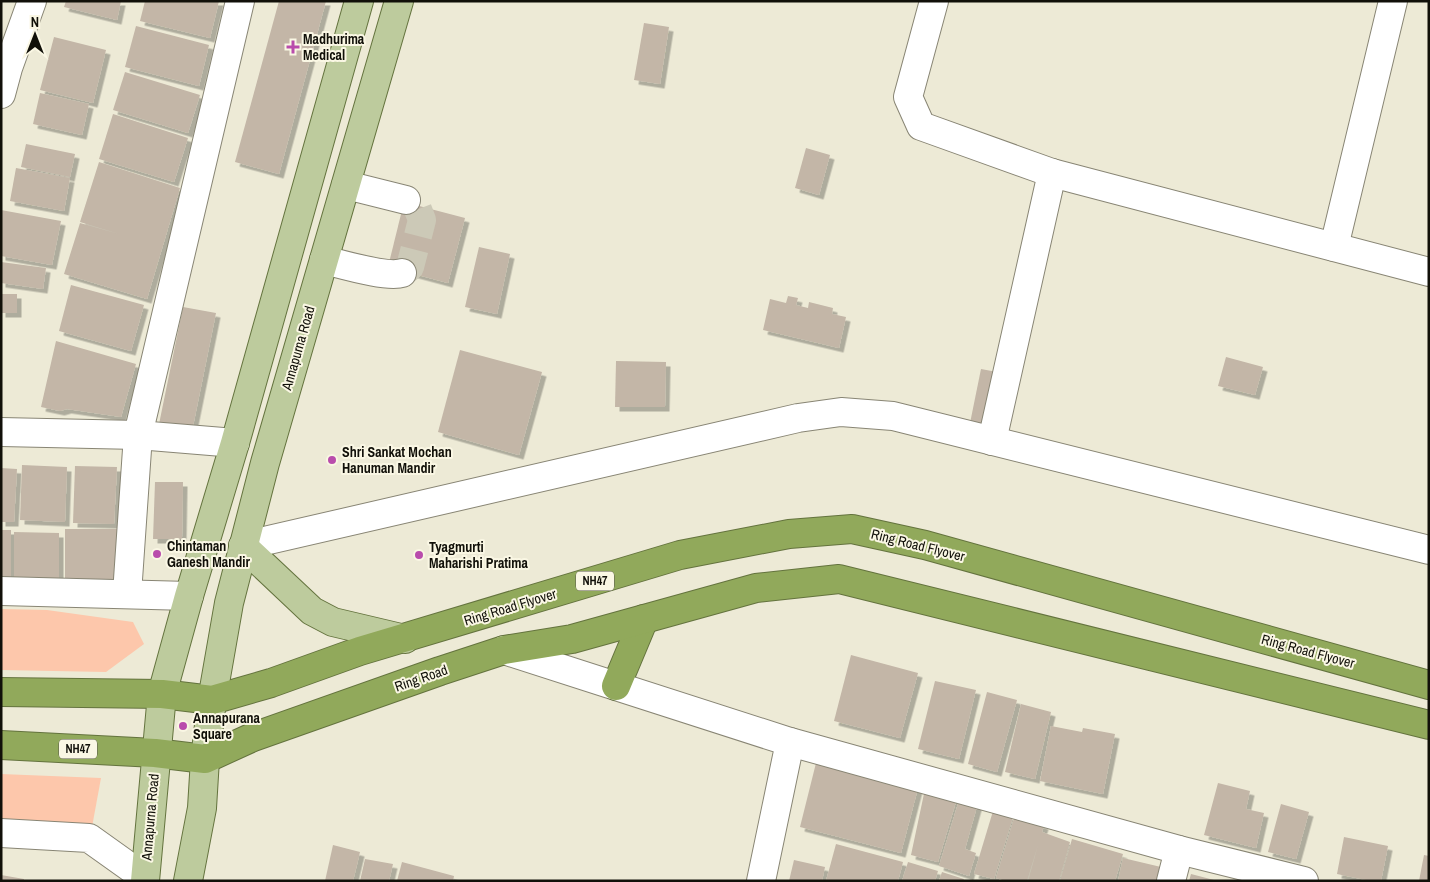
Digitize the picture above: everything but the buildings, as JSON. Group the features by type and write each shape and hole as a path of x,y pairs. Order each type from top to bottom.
{"highway":[{"name":"Ring Road Flyover","path":"404,639 680,555 789,534 852,529 925,545 1429,685"},
{"path":"616,686 644,619 756,588 840,578 1429,726"},
{"name":"Ring Road","path":"205,760 253,737 504,650 572,639 644,619"},
{"name":"NH47","path":"212,700 271,683 360,651 404,639"},
{"path":"1,692 162,694 212,700"},
{"name":"NH47","path":"1,745 156,754"},
{"path":"156,754 205,760"}],"main road":[{"path":"162,694 235,443 359,1"},
{"name":"Annapurna Road","path":"205,760 212,700 229,603 243,546 265,463 399,1"},
{"path":"243,546 312,611 333,622 404,639"},
{"name":"Annapurna Road","path":"145,879 162,694"},
{"path":"188,881 202,808 205,760"}],"street":[{"path":"3,76 32,1"},
{"path":"127,594 138,435 240,1"},
{"path":"934,1 908,97 922,126 1052,173 1429,272"},
{"path":"1334,247 1394,1"},
{"path":"992,441 1052,173"},
{"path":"346,185 406,200"},
{"path":"324,260 386,273 402,273"},
{"path":"243,546 798,418 842,412 894,416 1429,550"},
{"path":"1,432 138,435 235,443"},
{"path":"1,591 189,596"},
{"path":"504,650 790,742 1179,850 1304,881"},
{"path":"761,881 790,742"},
{"path":"1,833 89,838 145,879"},
{"path":"1171,881 1179,850"}],"shaded area":[{"path":"1,609 47,610 133,622 144,644 106,672 1,670"},
{"path":"1,774 101,778 92,827 1,825"}],"tunnel":[{"path":"402,273 410,267 422,220 417,207 406,200"}],"place":[{"name":"Madhurima Medical","path":"293,47"},
{"name":"Shri Sankat Mochan Hanuman Mandir","path":"332,460"},
{"name":"Chintaman Ganesh Mandir","path":"157,554"},
{"name":"Tyagmurti Maharishi Pratima","path":"419,555"},
{"name":"Annapurana Square","path":"183,726"}]}
